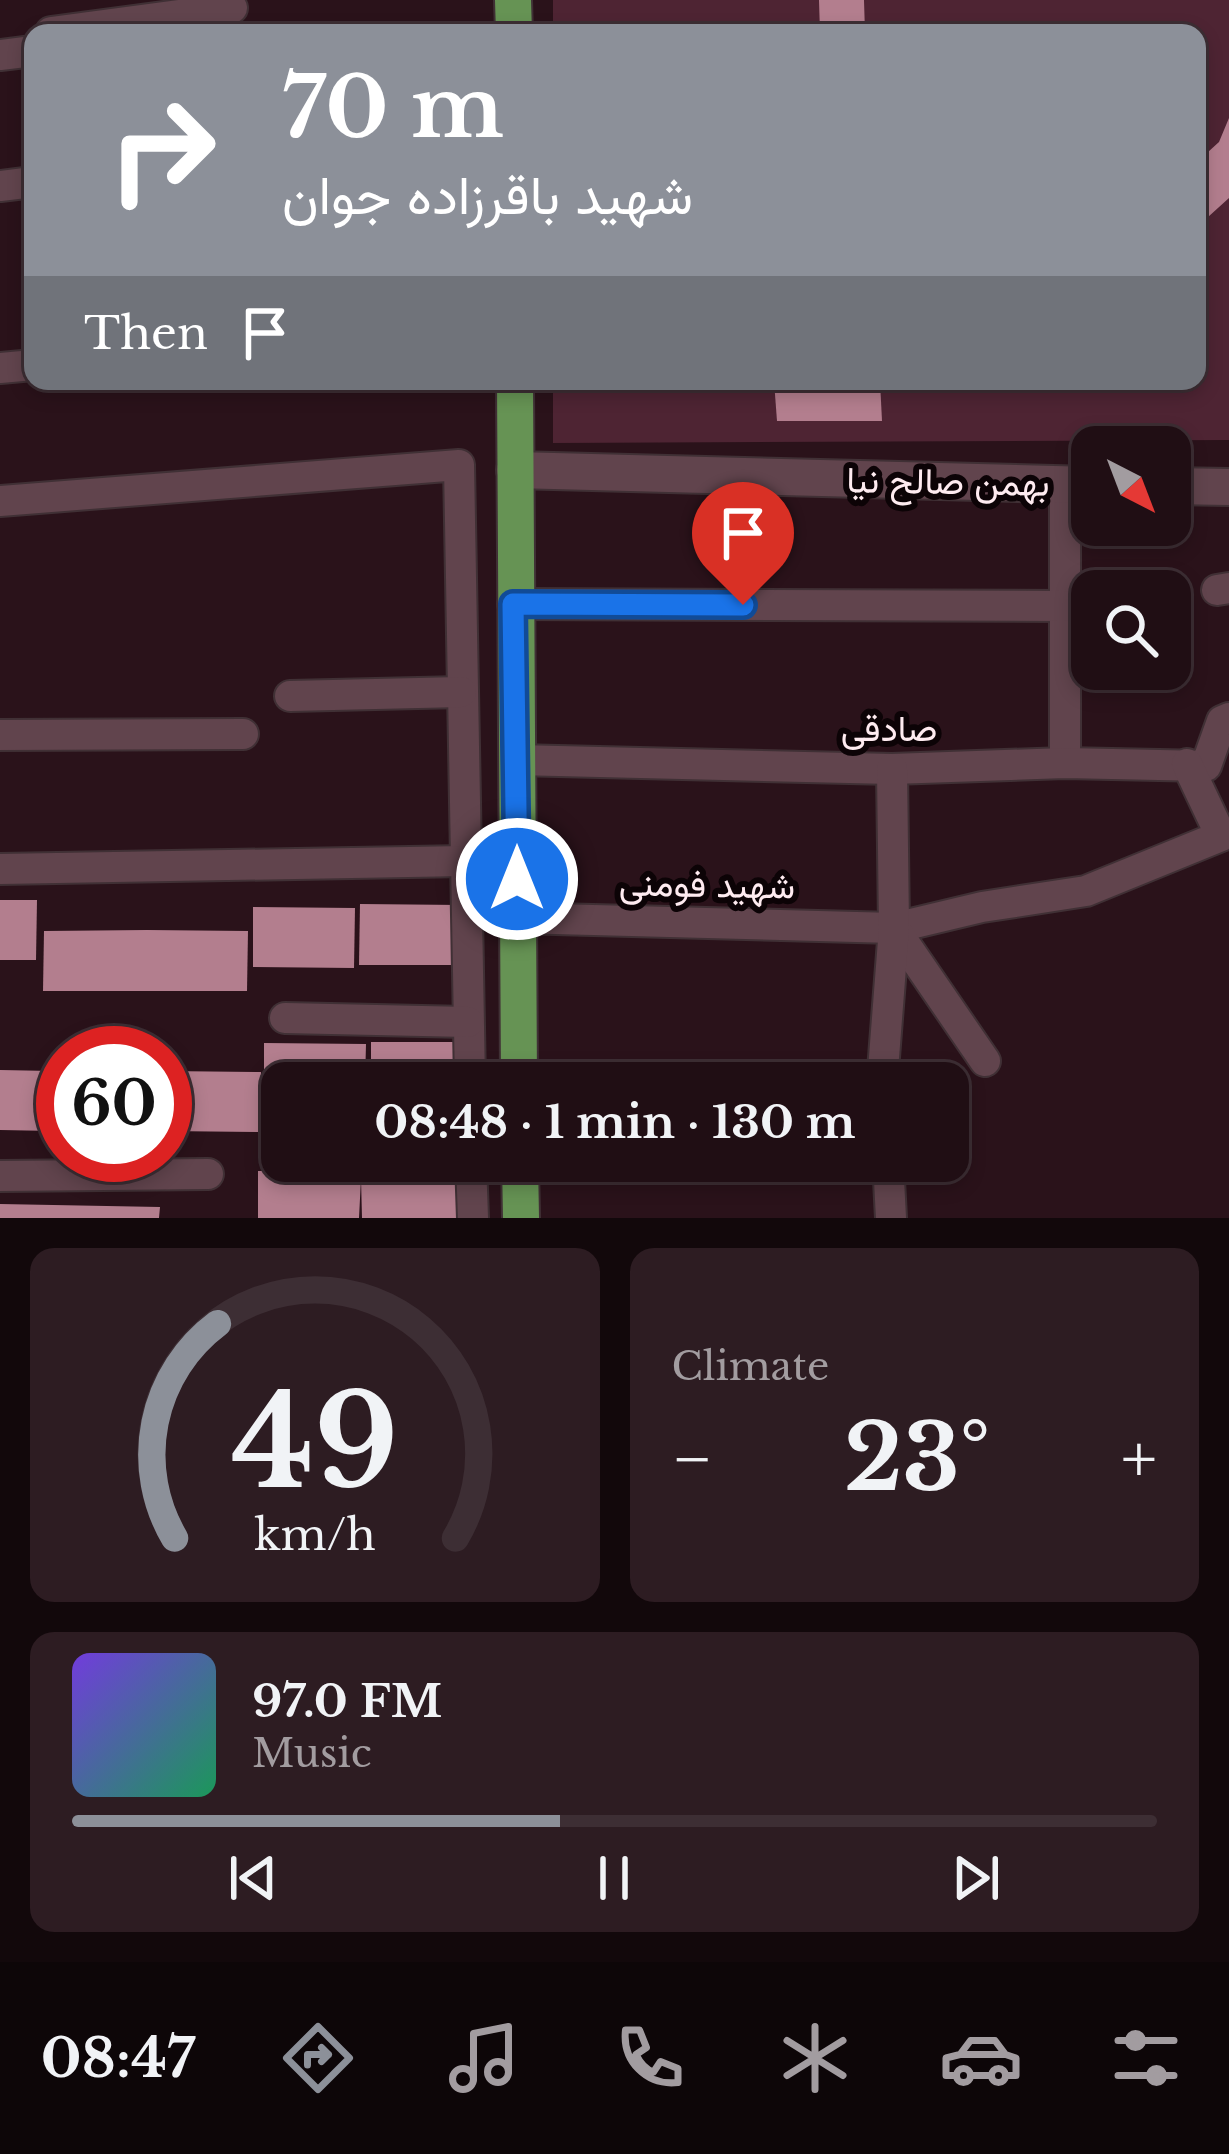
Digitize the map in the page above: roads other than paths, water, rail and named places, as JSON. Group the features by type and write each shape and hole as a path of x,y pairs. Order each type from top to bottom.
{"main road":[{"path":"515,390 519,1062"},
{"path":"520,1182 521,1218"}],"street":[{"path":"90,24 156,9 232,8"},
{"path":"0,501 459,465 469,1062"},
{"name":"بهمن صالح نیا","path":"515,470 1071,484"},
{"path":"1191,486 1229,487"},
{"path":"513,604 1071,599"},
{"path":"1065,763 1071,640"},
{"path":"290,696 461,692"},
{"path":"1187,764 1206,766 1222,721 1229,718"},
{"path":"0,735 243,734"},
{"name":"صادقی","path":"517,760 892,769 1187,764"},
{"name":"شهید فومنی","path":"517,918 894,928 982,907 1086,891 1221,836 1187,764"},
{"path":"884,1062 894,928 892,769"},
{"path":"0,869 465,861"},
{"path":"894,928 985,1061"},
{"path":"284,1018 468,1022"},
{"path":"0,1176 208,1174"},
{"path":"472,1182 473,1218"},
{"path":"889,1182 891,1218"}]}
